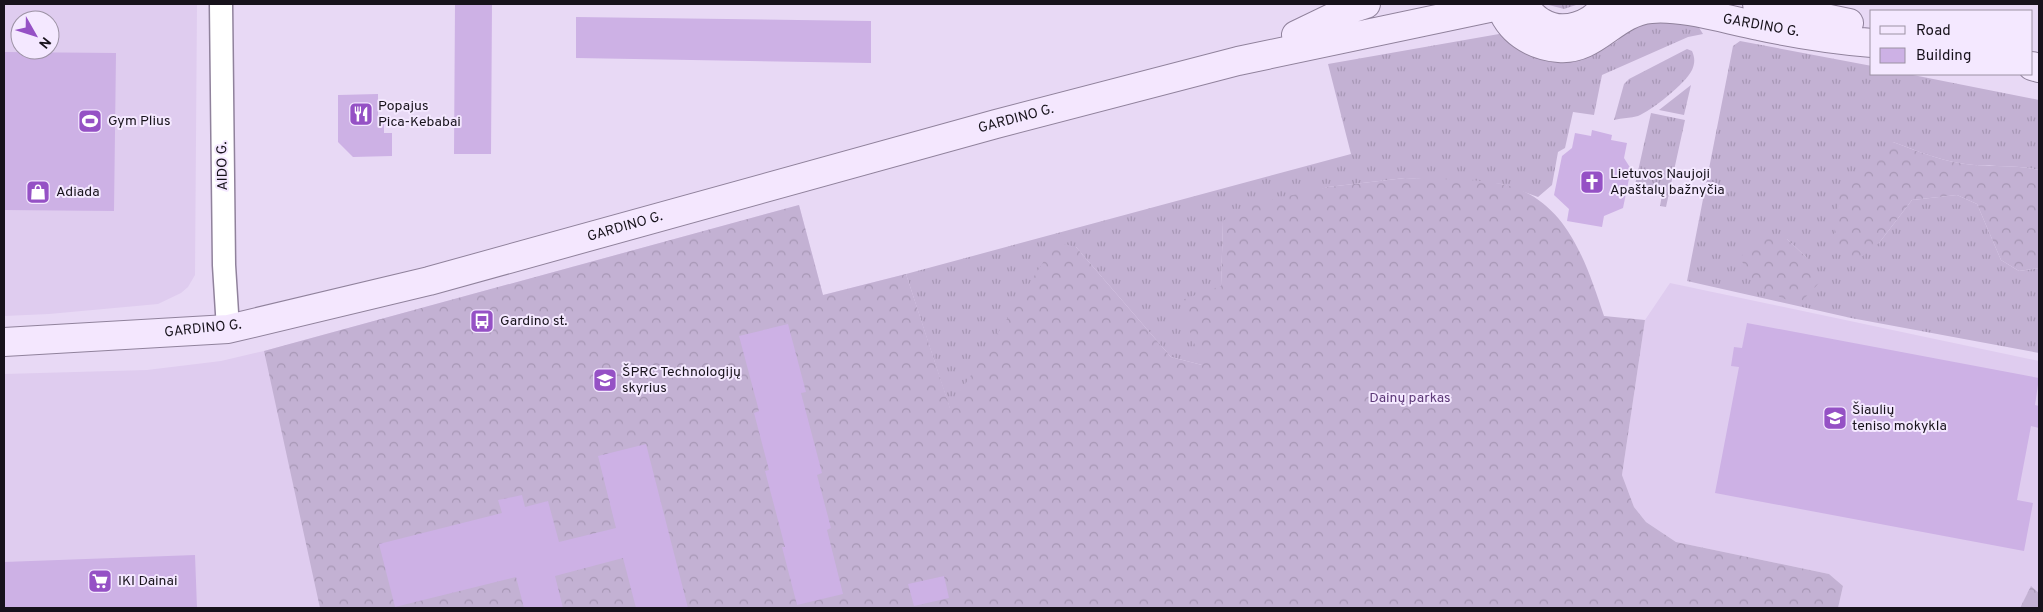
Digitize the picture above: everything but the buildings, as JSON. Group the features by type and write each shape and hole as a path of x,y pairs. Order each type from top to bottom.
{"main road":[{"path":"1296,34 1348,10 1366,4"},
{"name":"GARDINO G.","path":"4,342 228,329 429,281 996,124 1238,61 1296,34 1415,4"},
{"path":"1238,61 1290,61 1486,25 1506,26 1508,9 1526,8 1542,23 1567,28 1585,23 1596,16 1606,4"},
{"name":"GARDINO G.","path":"1757,4 1870,28"},
{"path":"1789,4 1825,18"},
{"name":"GARDINO G.","path":"1508,9 1539,44 1560,49 1591,41 1623,17 1653,9 1690,13 1764,27 1870,43"}],"street":[{"name":"AIDO G.","path":"221,4 224,265 228,329"}],"shaded area":[{"path":"4,4 197,4 195,275 188,287 181,293 158,304 49,314 4,316"},
{"name":"ŠPRC Technologijų skyrius","path":"799,205 823,295 906,274 1015,608 4,608 4,374 147,370 221,361 264,351"},
{"name":"Šiaulių teniso mokykla","path":"1670,283 2039,361 2039,593 2031,587 2020,608 1838,608 1843,586 1829,574 1676,542 1646,522 1634,507 1622,475 1645,320"}],"green space":[{"path":"1545,4 1579,4 1564,9"},
{"path":"1655,18 1698,26 1703,34 1688,37 1602,75 1594,115 1573,112 1565,148 1558,152 1552,185 1538,197 1502,184 1405,178 1328,187 1223,221 1221,286 1202,365 1171,357 1076,247 950,409 906,274 1351,154 1328,64 1499,34 1577,59 1592,56 1617,41 1635,25"},
{"path":"1740,41 1870,66 1870,75 1913,75 2039,100 2039,170 1953,162 1893,142 1879,243 1912,200 1957,195 1977,204 2001,260 2019,271 2039,268 2039,353 1851,318 1687,281 1733,46","holes":["1756,239 1787,239 1807,258"]},
{"path":"1687,49 1692,51 1694,65 1688,76 1676,89 1659,103 1638,116 1614,120 1624,84 1629,79"},
{"path":"1691,85 1684,115 1659,110"},
{"path":"1651,113 1685,120 1666,207 1660,206 1662,195 1634,189"},
{"path":"1893,142 1953,162 2039,170 2039,268 2019,271 2001,260 1977,204 1957,195 1912,200 1879,243 1852,264 1833,243 1841,184"},
{"name":"Dainų parkas","path":"1405,178 1466,180 1501,184 1523,191 1542,203 1557,217 1581,254 1604,316 1645,320 1622,475 1634,507 1646,522 1676,542 1829,574 1843,586 1838,608 320,608 264,351 799,205 823,295 906,274 950,408 1056,242 1076,247 1171,357 1202,365 1179,301 1221,286 1223,221 1244,206 1328,187"},
{"path":"1756,239 1787,239 1807,258 1821,281 1798,305 1756,286 1740,258"},
{"path":"2031,586 2039,593 2039,608 2020,608"}],"place":[{"name":"Popajus Pica-Kebabai","path":"361,114"},
{"name":"Gym Plius","path":"90,121"},
{"name":"Lietuvos Naujoji Apaštalų bažnyčia","path":"1592,182"},
{"name":"Adiada","path":"38,192"},
{"name":"Gardino st.","path":"482,321"},
{"name":"ŠPRC Technologijų skyrius","path":"605,380"},
{"name":"Šiaulių teniso mokykla","path":"1835,418"},
{"name":"IKI Dainai","path":"100,581"}]}
